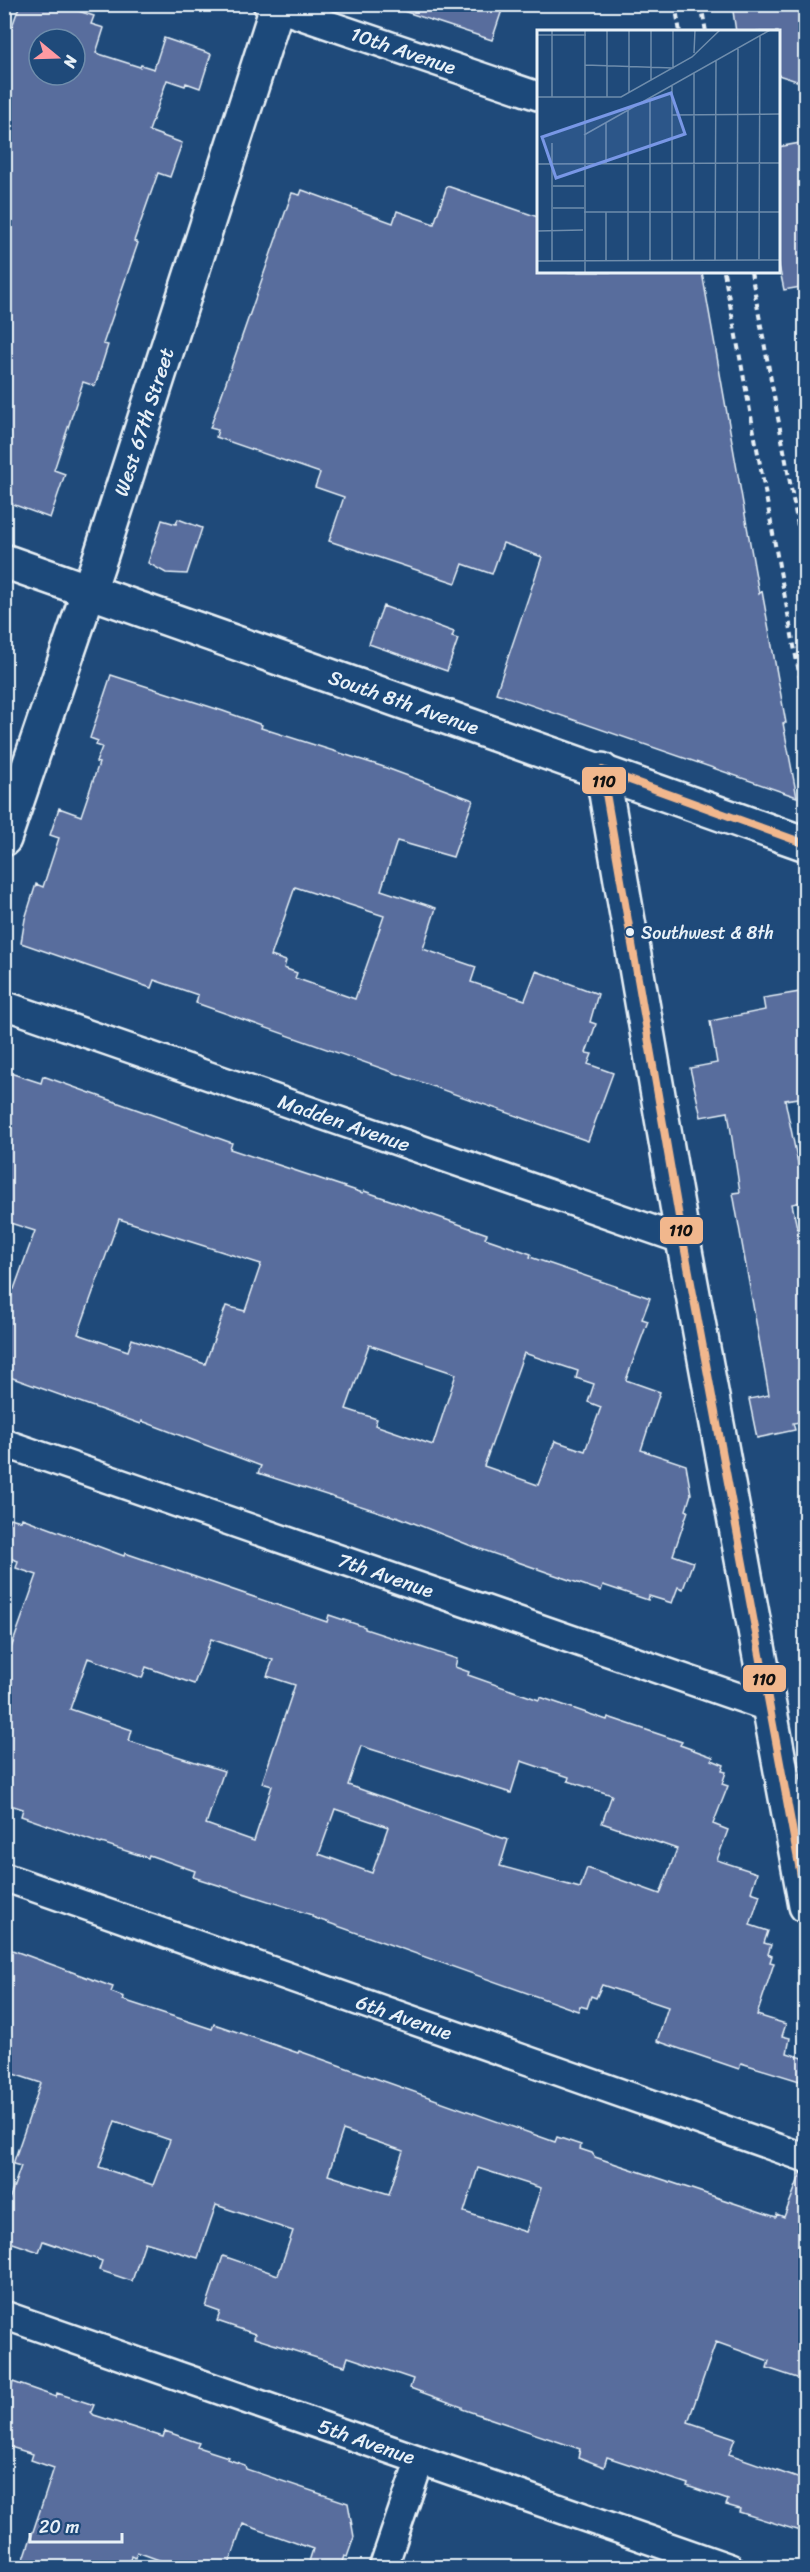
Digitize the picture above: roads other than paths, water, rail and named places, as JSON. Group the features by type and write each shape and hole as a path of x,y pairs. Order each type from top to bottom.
{"street":[{"name":"10th Avenue","path":"274,6 537,96"},
{"name":"West 67th Street","path":"4,839 90,591 274,6"},
{"name":"South 8th Avenue","path":"4,561 602,770 806,844"},
{"path":"602,770 683,1240 767,1707 806,1906"},
{"name":"Madden Avenue","path":"4,1005 683,1240"},
{"name":"7th Avenue","path":"4,1443 767,1707"},
{"name":"6th Avenue","path":"4,1877 806,2158"},
{"name":"5th Avenue","path":"4,2315 730,2568"},
{"path":"383,2568 420,2460"}],"place":[{"name":"Southwest & 8th","path":"630,932"}]}
